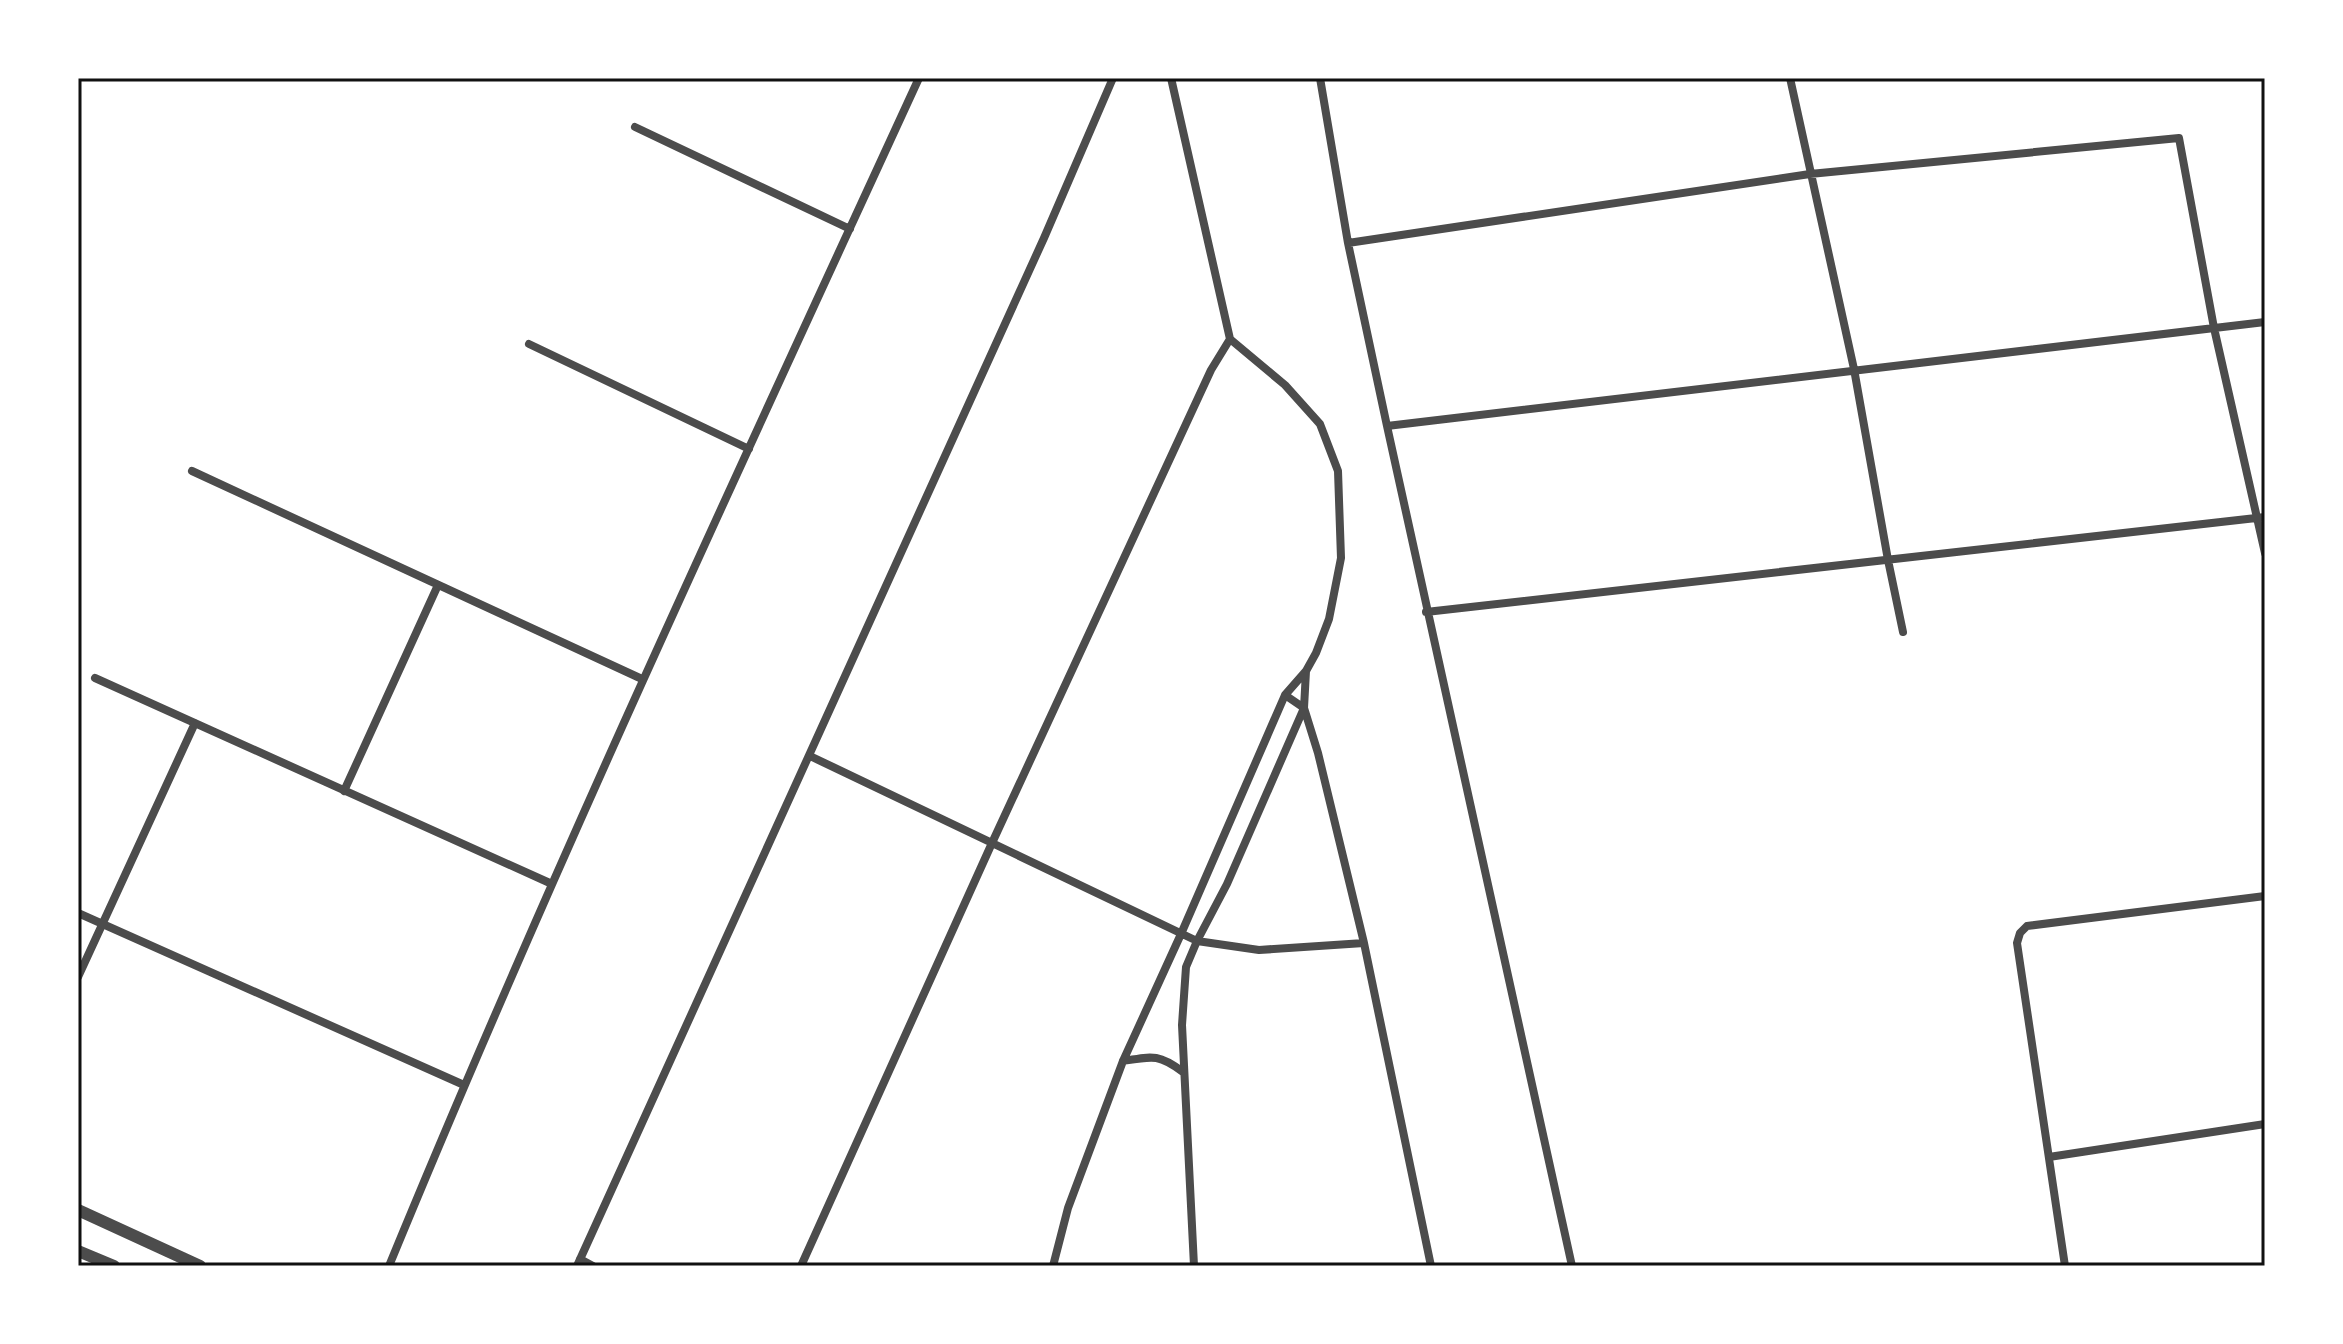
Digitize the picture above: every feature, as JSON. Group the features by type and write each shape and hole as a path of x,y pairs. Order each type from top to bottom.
{"street":[{"path":"389,1266 464,1085 642,679 919,78"},
{"path":"593,1266 579,1263 1113,78"},
{"path":"1053,1266 1068,1208 1123,1061 1285,695 1306,671 1316,653 1329,619 1341,558 1338,471 1320,424 1285,385 1230,339 1171,78"},
{"path":"1320,78 1348,243 1426,612 1572,1266"},
{"path":"1790,78 1854,369 1903,632"},
{"path":"635,127 850,229"},
{"path":"1348,243 1810,174 2179,138 2214,328 2262,518 2265,553"},
{"path":"1387,426 2265,322"},
{"path":"801,1266 992,843 1211,370 1230,339"},
{"path":"529,344 749,449"},
{"path":"192,471 642,679"},
{"path":"1426,612 2262,518"},
{"path":"344,791 438,585"},
{"path":"1306,671 1304,708 1318,753 1364,943 1431,1266"},
{"path":"95,678 552,884"},
{"path":"1285,695 1304,708"},
{"path":"1194,1266 1183,1072 1186,967 1227,884 1304,708"},
{"path":"78,977 195,723"},
{"path":"810,756 1197,941 1259,950 1364,943"},
{"path":"2065,1266 2017,943 2020,933 2027,926 2265,896"},
{"path":"78,913 464,1085"},
{"path":"1123,1061 1147,1057 1166,1059 1183,1072"},
{"path":"2049,1157 2265,1124"},
{"path":"78,1210 200,1266"},
{"path":"78,1251 114,1266"}]}
